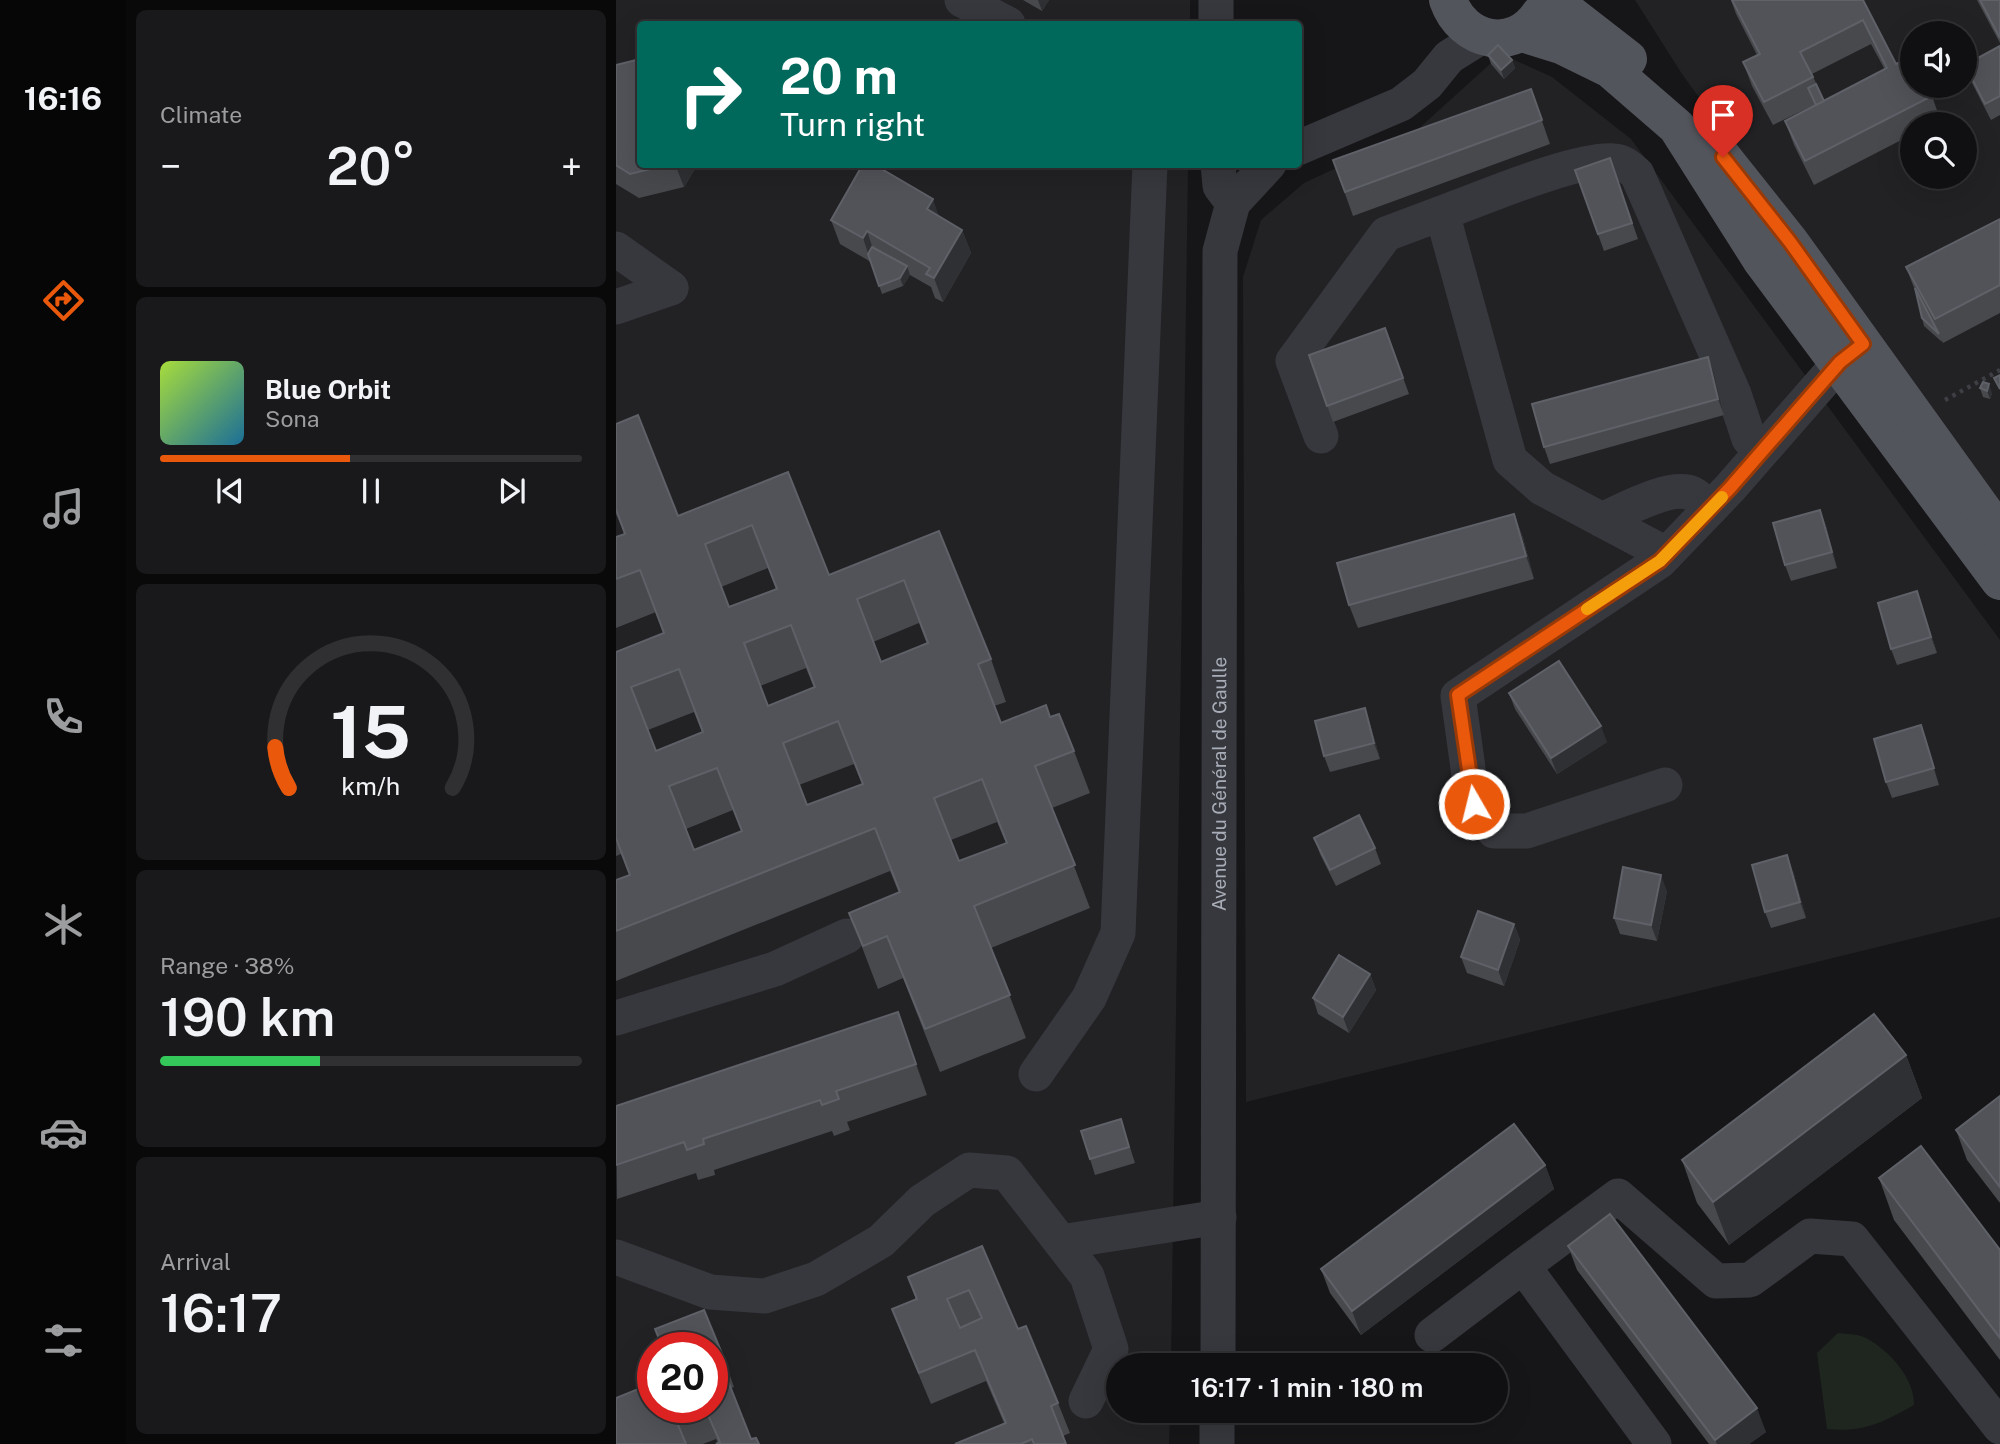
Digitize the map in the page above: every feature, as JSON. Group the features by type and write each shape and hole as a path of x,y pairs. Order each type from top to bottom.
{"main road":[{"path":"1461,17 1495,40 1522,33 1534,23 1545,0"},
{"path":"1552,0 1651,76 1689,115 1790,242 1852,353 2000,581"},
{"path":"1522,33 1561,45 1610,69 1677,127 1762,261 1916,415 2000,534"}],"street":[{"path":"962,0 1002,21"},
{"path":"1216,0 1216,21"},
{"path":"1302,146 1401,104 1427,84 1449,57 1461,17"},
{"path":"1321,436 1293,361 1386,234 1561,170 1612,160 1623,163 1637,174 1734,394 1749,439 1762,451"},
{"path":"1036,1074 1089,998 1118,933 1150,168"},
{"path":"1218,168 1220,186 1233,203"},
{"name":"Avenue du Général de Gaulle","path":"1218,1353 1220,251 1233,203 1265,168"},
{"path":"1442,214 1510,460 1542,488 1667,554"},
{"path":"616,249 671,288 616,307"},
{"path":"1665,785 1527,831 1494,831 1474,804 1458,695 1667,554 1852,353"},
{"path":"1602,520 1661,495 1684,491 1694,494 1710,509"},
{"path":"616,1018 775,970 847,936"},
{"path":"616,1257 710,1292 765,1296 816,1279 881,1241 922,1200 969,1170 1007,1173 1087,1276 1111,1349 1086,1401"},
{"path":"1432,1335 1618,1196 1716,1281 1750,1280 1810,1237 1852,1239 2000,1427"},
{"path":"1061,1242 1219,1217"},
{"path":"1523,1266 1654,1444"},
{"path":"1217,1423 1217,1444"}],"path":[{"path":"1916,415 2000,370"}],"shaded area":[{"path":"616,0 1190,0 1190,21 637,21 637,168 1188,168 1171,1353 1106,1353 1106,1423 1170,1423 1169,1444 616,1444"},
{"path":"1635,0 2000,0 2000,514 1682,74"},
{"path":"1501,54 1552,77 1631,139 2000,640 2000,917 1246,1102 1243,277 1261,220 1304,183 1416,131"},
{"path":"1838,1333 1863,1337 1875,1343 1892,1358 1910,1385 1914,1405 1873,1425 1852,1429 1827,1429 1817,1353"}],"building":[{"path":"1732,0 1863,0 1896,64 1900,62 1900,98 1928,98 1805,161 1785,121 1887,68 1863,20 1800,52 1813,77 1764,102 1743,62 1760,54"},
{"path":"1980,0 2000,0 2000,38"},
{"path":"1498,45 1512,60 1501,70 1488,55"},
{"path":"2000,46 2000,96 1985,104 1977,88 1977,58"},
{"path":"637,60 637,168 655,168 630,174 616,165 616,65"},
{"path":"1816,84 1824,101 1816,105 1808,88"},
{"path":"1531,89 1542,120 1345,192 1333,160"},
{"path":"1610,158 1632,223 1598,234 1575,170"},
{"path":"861,168 880,168 933,199 927,209 962,230 934,278 926,274 930,268 867,231 863,238 831,220"},
{"path":"2000,219 2000,285 1935,319 1906,267"},
{"path":"872,247 907,266 900,278 879,286 868,254"},
{"path":"1915,288 1939,334 1922,318"},
{"path":"1385,328 1403,378 1327,406 1309,355"},
{"path":"1708,357 1718,399 1544,447 1532,404"},
{"path":"2000,375 2000,389 1994,378"},
{"path":"1983,382 1989,384 1987,391 1980,388"},
{"path":"638,415 678,516 788,472 829,575 939,531 991,659 978,664 1001,723 1046,705 1050,717 1059,714 1074,751 1035,766 1075,865 974,906 1010,995 925,1029 887,936 863,946 849,913 900,892 875,828 616,931 616,880 630,875 616,838 616,652 664,633 640,570 616,579 616,537 625,534 616,509 616,424","holes":["752,525 777,589 729,607 705,544","904,580 928,643 881,662 857,599","791,625 815,687 768,706 744,643","679,669 703,732 656,751 631,687","838,721 863,784 807,805 783,743","717,768 742,831 694,850 669,786","982,779 1007,843 959,861 934,798"]},
{"path":"1820,510 1832,552 1785,565 1773,523"},
{"path":"1514,514 1526,556 1349,605 1337,563"},
{"path":"1917,591 1931,637 1891,649 1878,603"},
{"path":"1559,661 1601,726 1551,758 1509,693"},
{"path":"1365,708 1374,743 1324,756 1315,721"},
{"path":"1921,725 1934,768 1886,782 1874,739"},
{"path":"1359,815 1375,848 1330,870 1314,838"},
{"path":"1787,855 1800,902 1765,912 1752,865"},
{"path":"1623,867 1661,875 1651,925 1614,918"},
{"path":"1478,911 1514,924 1498,970 1461,957"},
{"path":"1339,955 1370,974 1343,1017 1313,998"},
{"path":"898,1012 916,1064 836,1091 839,1099 822,1105 820,1100 703,1139 704,1144 687,1150 684,1142 616,1165 616,1106"},
{"path":"1874,1014 1906,1055 1713,1202 1682,1160"},
{"path":"2000,1096 2000,1187 1956,1130"},
{"path":"1121,1119 1129,1147 1090,1159 1081,1131"},
{"path":"1514,1124 1545,1165 1352,1311 1321,1269"},
{"path":"1921,1146 2000,1250 2000,1338 1879,1178"},
{"path":"1610,1214 1757,1408 1715,1440 1568,1246"},
{"path":"982,1246 1018,1329 1026,1326 1058,1403 1051,1406 1066,1444 1034,1444 1032,1439 1021,1444 955,1444 1006,1423 975,1350 919,1373 892,1309 917,1299 908,1277","holes":["969,1290 982,1318 960,1328 947,1299"]},
{"path":"704,1310 713,1332 656,1332 655,1329"},
{"path":"728,1381 751,1439 756,1438 759,1444 716,1444 720,1442 712,1423 728,1423"},
{"path":"637,1389 637,1423 677,1423 686,1444 616,1444 616,1398"}],"slow traffic":[{"path":"1587,609 1660,561 1722,497"}],"route":[{"path":"1474,804 1458,695 1660,561 1730,488 1840,362 1863,344 1790,242 1723,157"}]}
